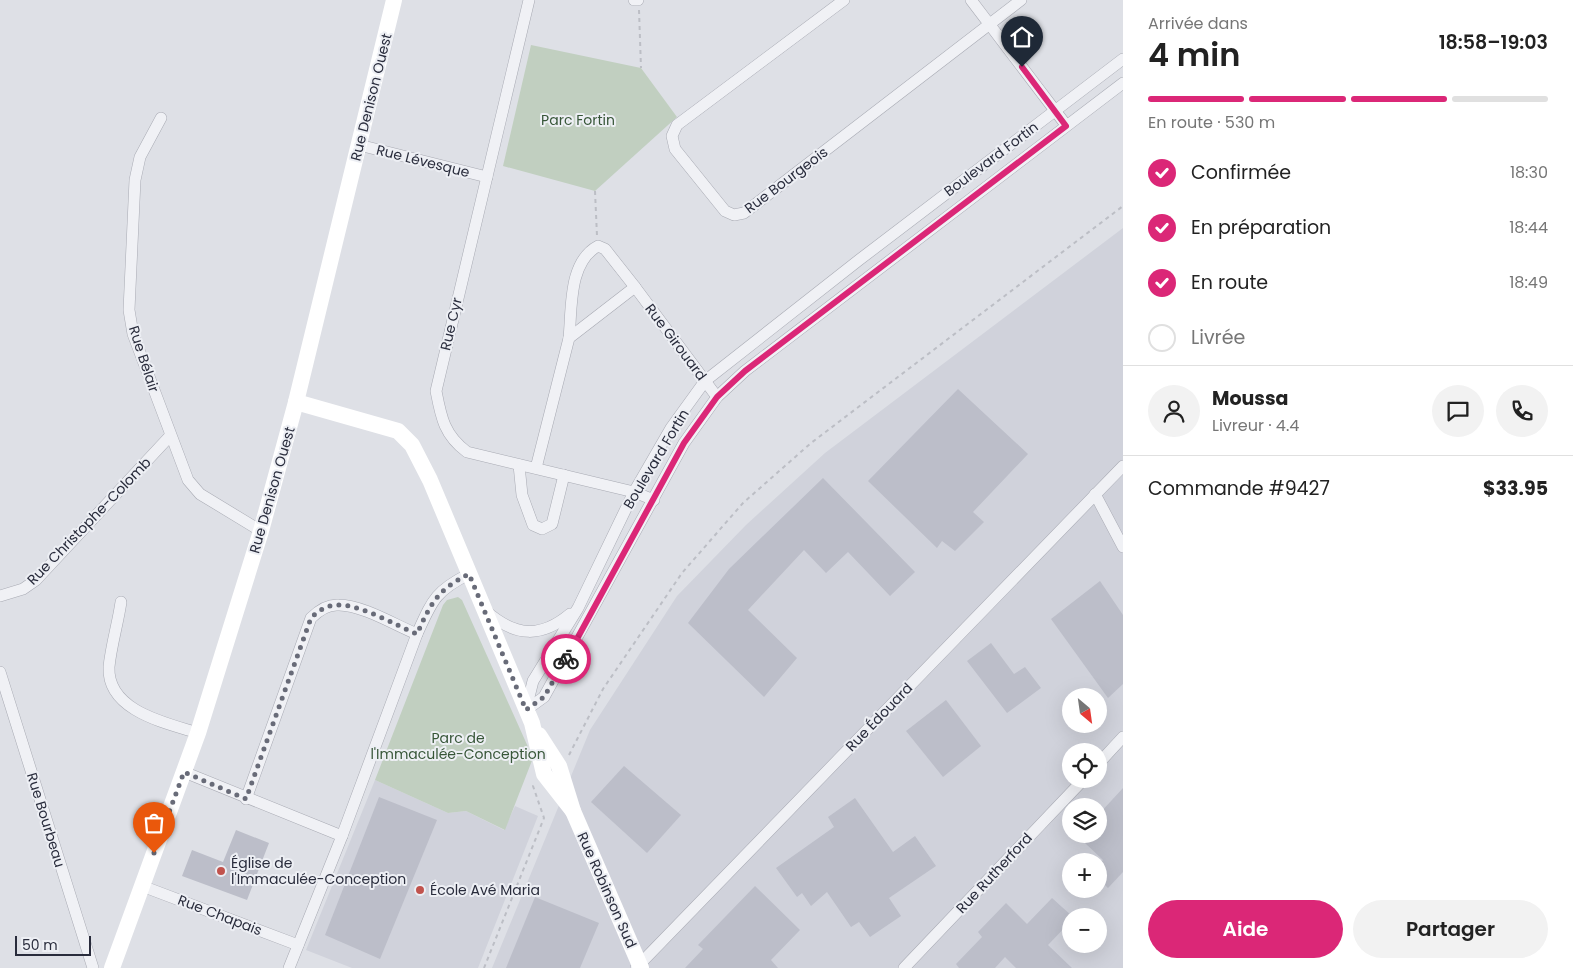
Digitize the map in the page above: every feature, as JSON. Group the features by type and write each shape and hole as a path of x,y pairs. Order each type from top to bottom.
{"street":[{"name":"Rue Denison Ouest","path":"112,968 198,734 261,531 296,402 394,0"},
{"name":"Rue Cyr","path":"529,0 436,391 442,419 454,442 467,452 634,492 654,500"},
{"name":"Rue Bourgeois","path":"844,0 677,125 672,136 675,149 725,211 734,215 744,213 1021,0"},
{"path":"971,0 1066,126"},
{"name":"Boulevard Fortin","path":"529,716 533,682 578,608 634,492 671,428 706,381 859,260 1123,59"},
{"name":"Boulevard Fortin","path":"529,716 544,697 684,443 717,397 745,371 870,274 1123,83"},
{"name":"Rue Bélair","path":"161,118 140,156 134,180 129,310 134,334 170,436 188,480 200,494 261,531"},
{"name":"Rue Lévesque","path":"359,145 487,177"},
{"path":"536,468 569,338 576,274 590,250 598,246"},
{"name":"Rue Girouard","path":"598,246 605,250 635,287 717,397"},
{"path":"859,260 870,274"},
{"path":"569,338 635,287"},
{"name":"Rue Robinson Sud","path":"296,402 398,431 412,445 430,480 529,716 559,766 573,811 639,967"},
{"name":"Rue Christophe-Colomb","path":"0,596 23,589 36,580 170,436"},
{"path":"519,465 522,495 533,525 542,529 552,524 564,475"},
{"name":"Rue Édouard","path":"639,967 1123,466"},
{"path":"1095,494 1123,547"},
{"path":"289,968 342,836 417,634 430,604 448,584 469,574"},
{"path":"121,602 109,669 116,691 122,700 142,714 198,734"},
{"path":"246,799 311,618 319,610 337,604 350,606 417,634"},
{"name":"Boulevard Fortin","path":"484,610 502,625 522,632 539,631 556,626 578,608"},
{"name":"Rue Bourbeau","path":"0,672 93,968"},
{"path":"1107,754 1123,737"},
{"path":"184,772 246,799 342,836"},
{"name":"Rue Rutherford","path":"904,968 1075,788"},
{"name":"Rue Chapais","path":"142,886 298,944"}],"path":[{"path":"637,0 641,68"},
{"path":"595,191 598,246"},
{"path":"569,756 604,689 682,573 743,503 811,443 1123,206"},
{"path":"484,968 544,818"}],"shaded area":[{"path":"1123,228 1123,968 492,968 590,730 677,596 746,525 825,453"},
{"name":"École Avé Maria","path":"375,780 448,813 466,811 504,830 515,806 538,816 478,968 352,968 306,950"}],"green space":[{"name":"Parc Fortin","path":"531,45 641,68 677,117 595,191 503,166"},
{"name":"Parc de l'Immaculée-Conception","path":"458,597 462,600 533,758 505,830 466,811 448,813 375,780 443,605 447,600"}],"building":[{"path":"958,389 1028,454 973,512 984,522 955,551 942,541 937,548 868,481"},
{"path":"823,478 915,572 890,596 848,552 826,573 804,550 748,610 797,658 764,697 688,623 729,569"},
{"path":"1100,581 1123,615 1123,684 1108,698 1108,688 1101,688 1051,619"},
{"path":"991,643 1014,674 1025,667 1041,688 1007,713 967,661"},
{"path":"946,700 981,746 943,777 906,731"},
{"path":"624,766 681,815 647,853 591,802"},
{"path":"1123,788 1123,872 1108,888 1107,853 1096,853 1085,843 1107,843 1107,805"},
{"path":"379,797 437,820 380,959 325,935"},
{"path":"855,798 893,852 915,836 936,866 889,898 901,916 870,937 859,922 851,927 827,892 811,906 802,893 797,897 776,868 834,827 828,817"},
{"name":"Église de l'Immaculée-Conception","path":"236,830 269,843 247,900 182,876 192,850 223,862"},
{"path":"755,886 800,930 771,960 778,968 685,968 703,949 698,945"},
{"path":"535,897 599,923 580,968 506,968"},
{"path":"1052,898 1063,908 1062,930 1048,945 1072,968 1016,968 1005,957 995,968 959,968 956,964 982,937 978,932 1006,903 1027,924"}],"way so far":[{"path":"154,853 184,772 246,799 311,618 319,610 337,604 350,606 417,634 430,604 439,592 448,584 469,574 526,710 544,697 566,659"}],"place":[{"name":"Église de l'Immaculée-Conception","path":"221,871"},
{"name":"École Avé Maria","path":"420,890"}],"route":[{"path":"566,659 684,443 717,397 745,371 1066,126 1022,67"}]}
